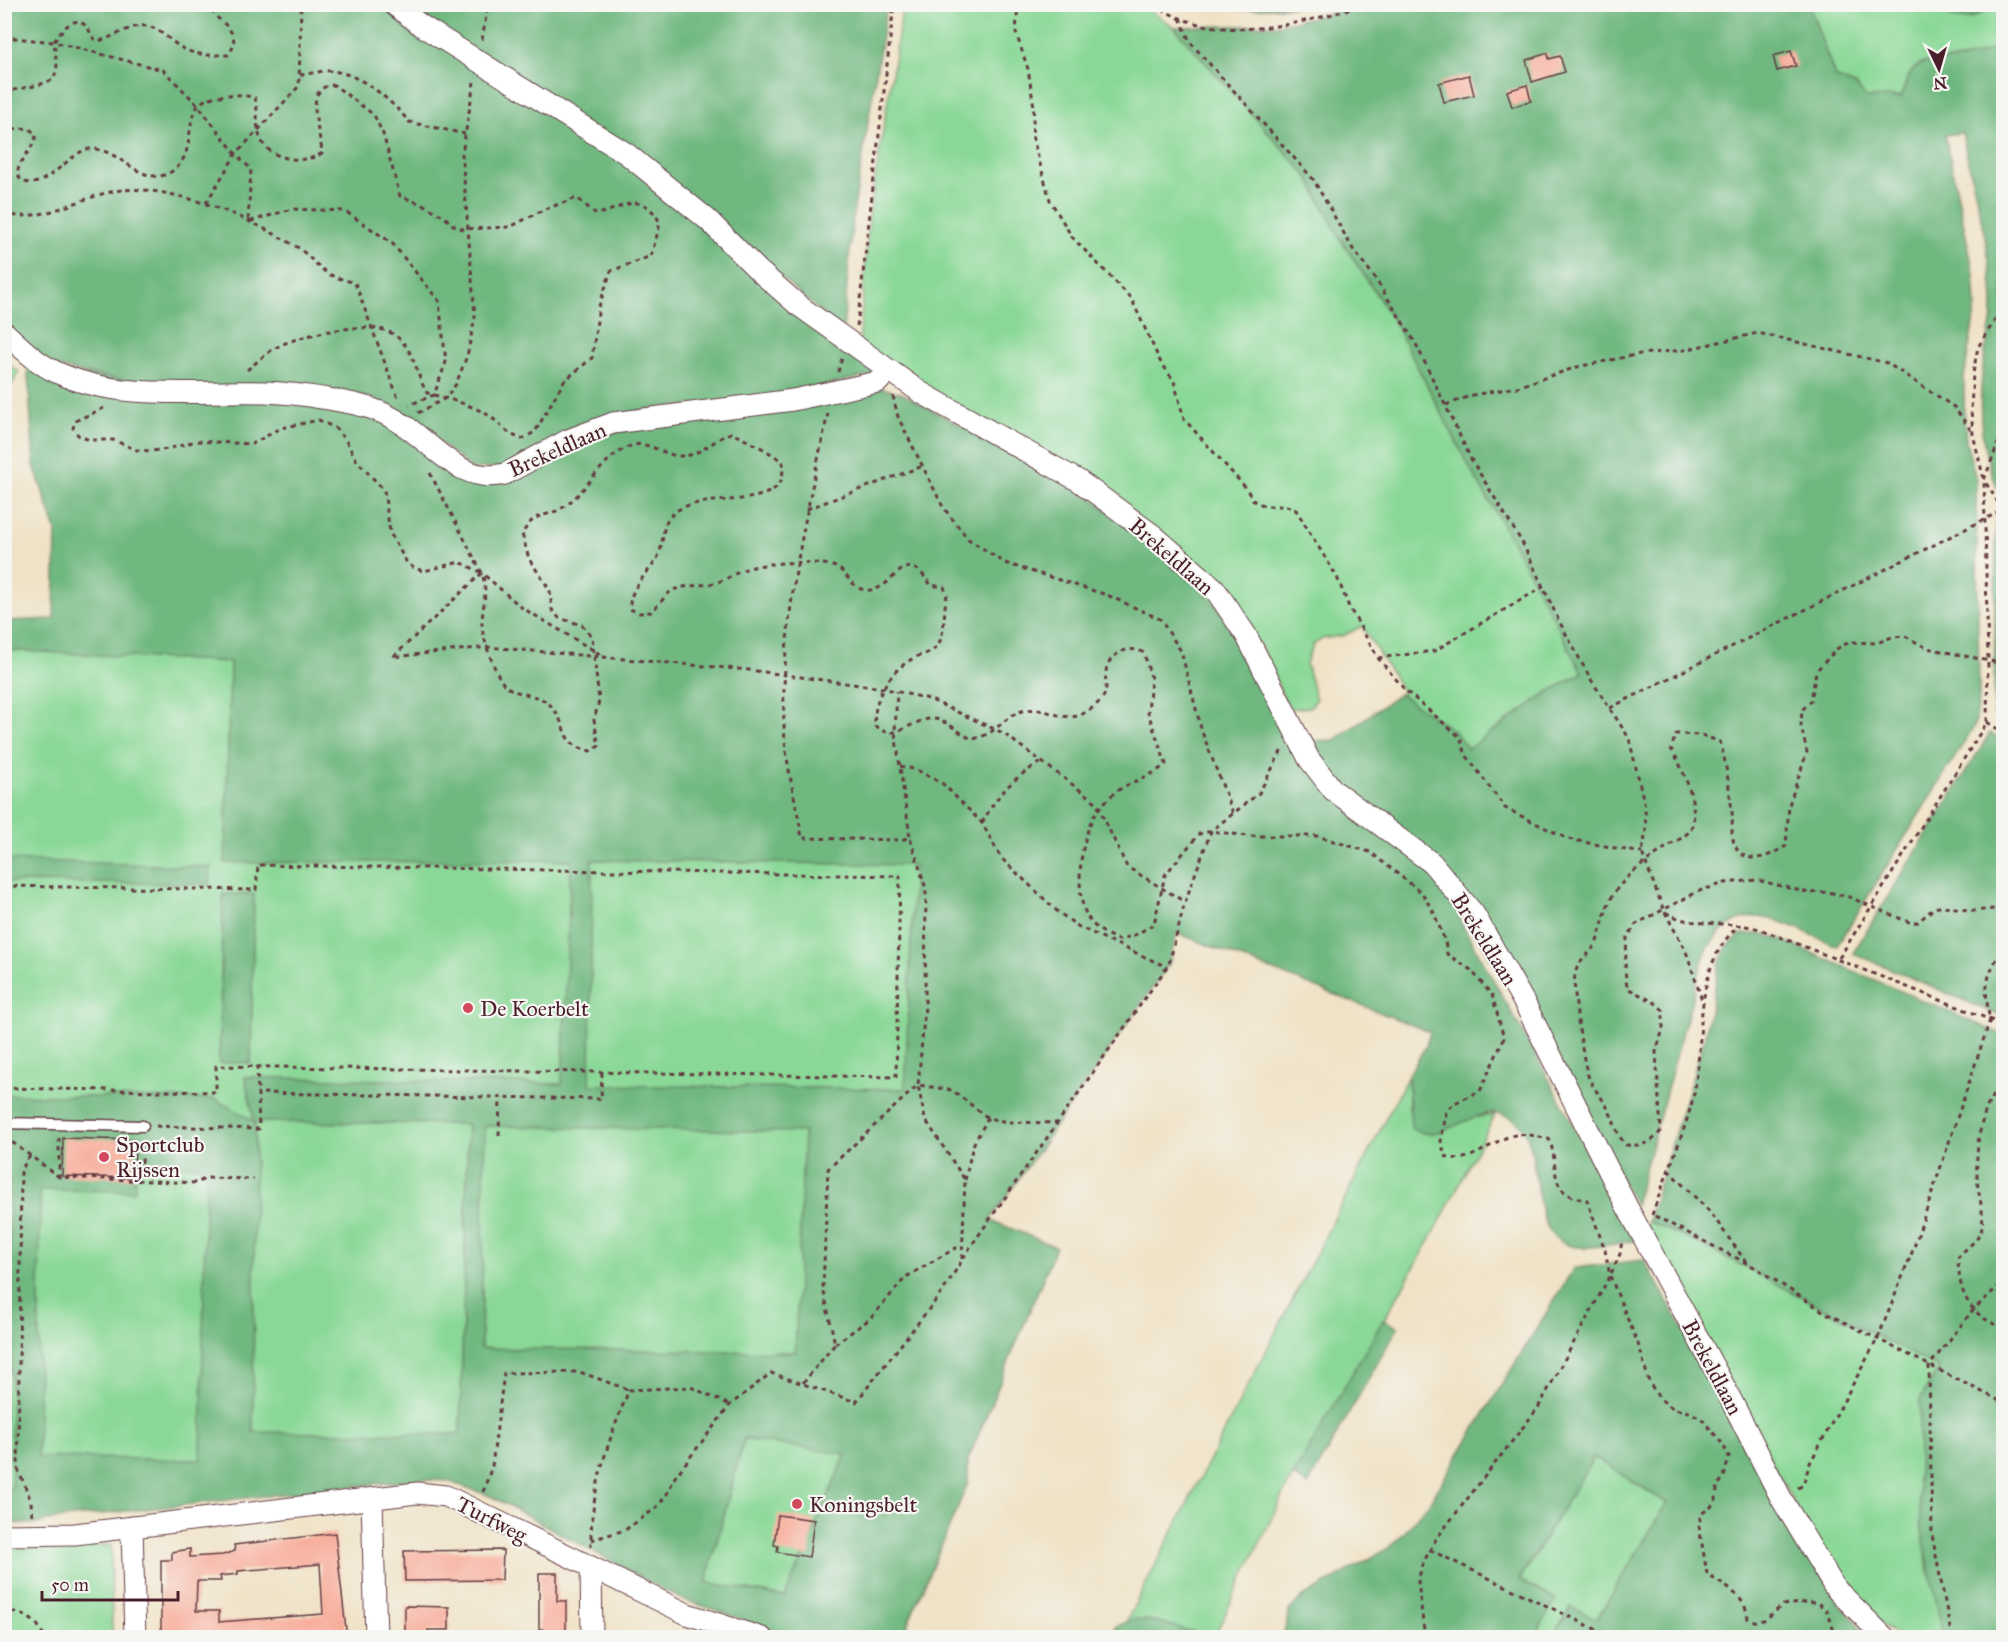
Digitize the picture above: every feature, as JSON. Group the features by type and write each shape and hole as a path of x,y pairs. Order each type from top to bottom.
{"street":[{"name":"Brekeldlaan","path":"393,4 627,154 708,220 759,271 847,341 920,392 1079,482 1188,563 1214,588 1246,634 1309,759 1333,790 1432,863 1474,914 1525,1004 1626,1205 1781,1498 1836,1588 1885,1638"},
{"name":"Brekeldlaan","path":"4,332 37,361 54,371 90,385 157,391 267,392 319,398 372,408 407,427 462,470 475,475 495,476 506,474 590,430 625,420 759,405 878,382 888,371"},
{"name":"Turfweg","path":"4,1534 31,1536 132,1527 417,1493 446,1496 687,1614 762,1638"},
{"path":"372,1500 376,1638"},
{"path":"132,1527 135,1638"},
{"path":"591,1567 591,1638"}],"lane":[{"path":"4,1123 143,1126"}],"path":[{"path":"4,92 39,86 54,79 57,66 54,42 68,25 77,22 84,24 97,41 138,26 147,26 154,28 186,50 200,54 228,56 234,49 235,38 230,28 214,15 214,4"},
{"path":"206,204 236,154 299,86 301,4"},
{"path":"407,427 406,420 446,398 456,384 467,356 475,317 462,154 488,4"},
{"path":"894,4 859,323 847,341 833,391 796,564 785,675 784,727 802,838 901,840 910,837"},
{"path":"1018,4 1016,33 1028,69 1034,107 1032,135 1050,200 1072,237 1131,298 1160,361 1174,381 1184,419 1245,487 1254,501 1264,506 1287,506 1300,516 1337,577 1349,607 1378,658 1405,690 1460,737 1466,755 1506,808 1568,839 1642,853"},
{"path":"1154,4 1180,18 1208,26 1274,27 1312,21 1366,4"},
{"path":"1180,18 1190,42 1313,178 1354,251 1415,342 1471,459 1523,544 1590,678 1629,738 1639,776 1646,832 1642,853 1664,911 1687,954 1702,1000"},
{"path":"4,37 54,42 163,70 197,104 236,154 251,169 248,222"},
{"path":"300,75 333,71 364,82 397,108 409,122 465,134"},
{"path":"4,126 13,129 29,128 36,135 35,144 18,168 17,174 22,181 30,183 42,179 63,168 74,154 89,148 105,152 146,175 156,175 169,173 184,158 192,131 193,112 197,104 211,97 237,94 255,98 258,107 258,130 261,141 268,150 293,160 316,157 322,153 314,105 316,94 326,85 334,85 374,115 383,134 400,196 424,205 445,217 451,224 467,229 510,227 545,209 577,198 596,214 610,212 631,202 640,203 655,214 659,228 651,256 611,272 599,306 592,358 564,381 535,432 522,439 512,436 485,413 427,393 412,354 392,333 373,328 319,333 280,345 265,355 240,378"},
{"path":"4,214 21,218 48,213 105,192 141,189 206,204 248,222 298,248 329,274 355,283 401,408 434,395 446,362 439,301 392,243 345,211 292,209 248,222"},
{"path":"1839,958 1987,722 1984,480 1973,434 1973,373 1978,347 1995,320 2004,313"},
{"path":"1446,405 1473,395 1517,387 1577,367 1640,354 1684,350 1758,333 1887,363 1954,407 1973,434"},
{"path":"888,371 898,417 943,507 968,539 1005,563 1107,595 1160,619 1181,651 1202,732 1233,813"},
{"path":"111,406 83,415 75,421 73,428 78,435 89,441 113,440 137,450 152,451 196,441 252,444 282,428 319,420 335,428 345,439 357,461 384,490 390,533 407,563 424,571 460,562 482,573 521,607 605,657"},
{"path":"1984,480 2004,428"},
{"path":"429,469 482,573 487,590 483,630 502,682 510,689 548,702 559,715 564,736 571,744 590,751 599,746 594,720 599,701 592,637 582,626 559,618 552,610 550,590 529,559 522,534 536,516 561,508 579,495 594,474 626,448 637,444 679,457 691,456 718,437 731,433 756,447 774,453 783,463 782,480 774,490 747,498 693,503 671,515 664,522 661,549 632,595 630,609 639,613 651,612 672,590 718,582 744,570 762,565 820,563 837,567 856,588 866,590 884,585 900,570 910,567 920,569 931,585 944,587 947,595 938,644 930,653 916,656 903,664 882,688 874,716 875,726 882,731 895,732 926,719 936,718 972,740 988,736 1010,716 1028,709 1057,717 1082,714 1102,699 1107,691 1106,671 1111,660 1128,649 1136,648 1144,653 1151,678 1148,713 1166,764 1159,770 1120,788 1090,819 1082,852 1082,898 1088,918 1103,934 1119,940 1137,934 1154,924 1160,906 1161,888 1165,875 1175,860 1199,834 1211,831 1248,836 1317,836 1370,852 1422,893 1434,912 1445,941 1447,954 1471,970 1492,995 1504,1038 1480,1090 1453,1104 1446,1113 1440,1141 1445,1156 1455,1160 1467,1158 1500,1140 1518,1135 1549,1139 1557,1184 1573,1198 1587,1200 1605,1250 1610,1276 1640,1350 1649,1382 1660,1399 1674,1409 1689,1412 1701,1418 1722,1443 1729,1457 1724,1477 1718,1486 1716,1500 1712,1507 1701,1514 1699,1526 1707,1574 1732,1590 1747,1607 1748,1618 1758,1622 1766,1619 1783,1605 1808,1602 1819,1604 1827,1612 1836,1638"},
{"path":"807,509 923,466"},
{"path":"1610,708 2003,511 1984,480"},
{"path":"482,573 393,657 488,646 785,675 882,688 929,699 995,729 1096,802 1127,867 1185,902"},
{"path":"1378,658 1434,651 1543,587"},
{"path":"2004,664 1927,648 1905,636 1877,643 1850,642 1838,648 1816,671 1811,701 1802,710 1801,726 1807,752 1789,805 1786,846 1773,854 1755,859 1746,858 1737,850 1733,838 1733,816 1720,742 1702,735 1676,734 1671,749 1678,758 1693,803 1694,819 1690,831 1646,862 1621,884 1606,905 1597,943 1582,958 1574,976 1586,1069 1600,1100 1607,1106 1619,1138 1626,1145 1646,1144 1655,1139 1661,1131 1656,1052 1663,1029 1663,1010 1627,988 1625,970 1627,938 1636,924 1699,891 1725,883 1757,880 1809,893 1828,892 1911,923 1918,922 1934,909 1944,906 1973,912 2004,909"},
{"path":"897,691 895,732 910,837 926,889 925,1007 918,1085 925,1119 964,1180"},
{"path":"1987,722 2004,733"},
{"path":"629,1390 605,1448 593,1504 591,1540 625,1530 656,1508 666,1496 675,1477 730,1405 771,1373 856,1402 943,1291 1167,967 1185,902 1211,831 1258,793 1293,731"},
{"path":"982,823 997,796 1021,773 1042,762"},
{"path":"900,766 917,770 944,784 982,823 1001,858 1058,912 1079,927 1167,967"},
{"path":"4,886 256,890 258,866 900,876 896,1077 258,1065 216,1066 216,1092 4,1088"},
{"path":"1664,911 1682,920 1741,924 1839,958 2004,1025"},
{"path":"1652,1215 1692,1101 1701,1044 1702,1000 1720,942 1741,924"},
{"path":"1781,1498 1803,1485 1810,1463 1878,1338 1913,1250 1990,1020 1985,997 1990,968 2004,947"},
{"path":"142,1163 143,1126 259,1129 258,1065"},
{"path":"258,1093 601,1099 602,1070"},
{"path":"2004,1081 1995,1089 1982,1124 1977,1173 1981,1211 1980,1234 1958,1258 1959,1283 1965,1300 1973,1310 2004,1328"},
{"path":"918,1085 952,1090 988,1118 1008,1122 1058,1124"},
{"path":"835,1344 823,1288 828,1169 918,1085"},
{"path":"499,1135 500,1097"},
{"path":"962,1261 964,1180 973,1145 988,1118"},
{"path":"59,1124 59,1177"},
{"path":"4,1137 59,1177 197,1183 206,1178 254,1179"},
{"path":"30,1156 21,1170 18,1469 31,1501 31,1536"},
{"path":"1668,1170 1710,1212 1747,1263"},
{"path":"1425,1638 1418,1582 1422,1565 1430,1550 1538,1408 1620,1254 1626,1205 1652,1215 1747,1263 1826,1313 2004,1403"},
{"path":"802,1384 835,1344 871,1318 906,1277 961,1245"},
{"path":"1952,1638 1932,1535 1929,1366 1973,1310 2004,1281"},
{"path":"477,1510 492,1466 504,1372 580,1372 629,1390 691,1387 730,1405"},
{"path":"1430,1550 1614,1638"},
{"path":"4,1610 20,1613 32,1620 41,1628 44,1638"}],"green space":[{"path":"1372,4 1809,5 1835,77 1857,86 1866,98 1901,97 1911,73 1923,63 1967,58 2003,45 2003,498 1989,463 1982,427 1982,371 1993,309 1989,260 1962,133 1945,135 1974,274 1976,306 1964,378 1966,441 1976,479 1979,698 1975,725 1837,946 1781,922 1763,918 1747,918 1731,923 1717,935 1704,956 1635,1205 1496,937 1332,777 1308,741 1334,740 1400,694 1454,731 1468,749 1547,693 1582,673 1515,546 1470,468 1392,318 1340,238 1308,177 1174,27 1277,25"},
{"path":"1996,4 1966,19 1952,17 1941,5"},
{"path":"5,5 384,5 599,141 868,361 876,374 774,397 641,410 506,467 472,469 396,407 359,395 154,386 51,366 5,325"},
{"path":"408,5 887,5 853,215 843,332 782,278"},
{"path":"903,5 1142,5 1174,27 1308,177 1340,238 1392,318 1470,468 1515,546 1583,674 1547,693 1468,749 1454,731 1400,694 1403,692 1362,626 1345,635 1322,639 1313,645 1306,663 1316,700 1310,707 1289,709 1259,643 859,347 869,217"},
{"path":"1237,5 1314,5 1239,10"},
{"path":"1809,5 1941,5 1946,14 1986,11 1996,5 2003,5 2003,45 1967,58 1923,63 1911,73 1901,97 1866,98 1857,86 1835,77"},
{"path":"27,360 46,370 276,398 386,421 475,483 599,435 878,387 901,393 1081,491 1164,554 1204,592 1223,616 1286,734 1426,867 1451,896 1462,924 1549,1079 1634,1241 1578,1247 1556,1238 1547,1225 1541,1208 1526,1134 1517,1122 1503,1115 1489,1114 1436,1133 1424,1133 1411,1128 1408,1076 1426,1046 1430,1032 1177,933 1169,964 990,1220 1056,1247 968,1460 968,1483 902,1637 795,1637 679,1598 491,1496 447,1481 420,1479 55,1519 37,1524 5,1523 5,1488 12,1488 9,1179 5,1178 5,1095 215,1099 254,1121 245,1077 562,1084 571,860 225,863 230,662 5,650 5,621 54,619 56,531 34,465","holes":["592,860 914,865 905,1089 590,1085","255,1122 468,1124 460,1434 253,1432","485,1126 804,1132 795,1352 481,1348","135,1163 206,1166 201,1460 38,1457 40,1190 135,1191","744,1439 846,1454 785,1597 706,1582"]},
{"path":"5,362 19,372 5,396"},
{"path":"1996,518 2004,532 2003,722 1994,716"},
{"name":"De Koerbelt","path":"5,627 251,630 928,852 928,1095 817,1368 474,1457 238,1453 5,1500"},
{"path":"1990,733 2004,742 2003,1017 1853,953"},
{"path":"5,860 211,867 210,884 5,882"},
{"path":"223,894 254,894 251,1063 219,1063"},
{"path":"1741,934 1760,934 1779,939 2003,1035 2003,1637 1943,1636 1921,1526 1918,1481 1920,1400 1939,1368 1708,1248 1648,1221 1705,1036 1720,961 1727,947"},
{"path":"1408,1076 1409,1110 1441,1132 1467,1118 1495,1115 1433,1235 1289,1483 1214,1637 1203,1636 1149,1620 1126,1622"},
{"path":"1648,1221 1708,1248 1939,1368 1920,1400 1918,1481 1927,1562 1945,1637 1899,1637 1876,1618 1854,1595 1833,1567 1779,1476 1646,1226"},
{"path":"1644,1260 1839,1603 1869,1637 1553,1637 1571,1607 1597,1619 1667,1503 1594,1457 1519,1580 1556,1599 1535,1637 1283,1638 1289,1611 1301,1598 1390,1547 1429,1503 1574,1268"},
{"path":"1383,1320 1398,1327 1308,1485 1293,1476"},
{"path":"744,1439 847,1454 785,1597 706,1583"},
{"path":"1594,1457 1667,1503 1596,1620 1571,1607 1553,1637 1535,1637 1556,1599 1519,1581"},
{"path":"111,1545 112,1637 5,1637 5,1548"},
{"path":"1134,1619 1159,1622 1210,1637 1109,1637 1116,1626"}],"building":[{"path":"1791,51 1796,66 1777,71 1773,56"},
{"path":"1548,53 1549,59 1560,56 1565,72 1532,82 1526,60"},
{"path":"1469,75 1474,95 1444,102 1439,83"},
{"path":"1527,85 1531,101 1512,107 1507,91"},
{"path":"63,1138 135,1140 134,1178 62,1176"},
{"path":"778,1515 814,1520 809,1557 777,1552 778,1546 774,1545"},
{"path":"335,1533 347,1638 161,1638 161,1560 172,1560 172,1552 190,1549 190,1557 223,1555 235,1551 234,1545","holes":["320,1564 323,1614 219,1622 219,1611 196,1611 197,1581 221,1581 220,1576 238,1574 238,1571"]},
{"path":"503,1550 502,1580 405,1581 404,1551"},
{"path":"539,1573 557,1573 557,1601 566,1601 566,1637 534,1638 542,1629 539,1629"},
{"path":"405,1606 449,1607 449,1630 428,1630 428,1638 405,1638"}],"place":[{"name":"De Koerbelt","path":"468,1008"},
{"name":"Sportclub Rijssen","path":"104,1157"},
{"name":"Koningsbelt","path":"797,1504"}]}
